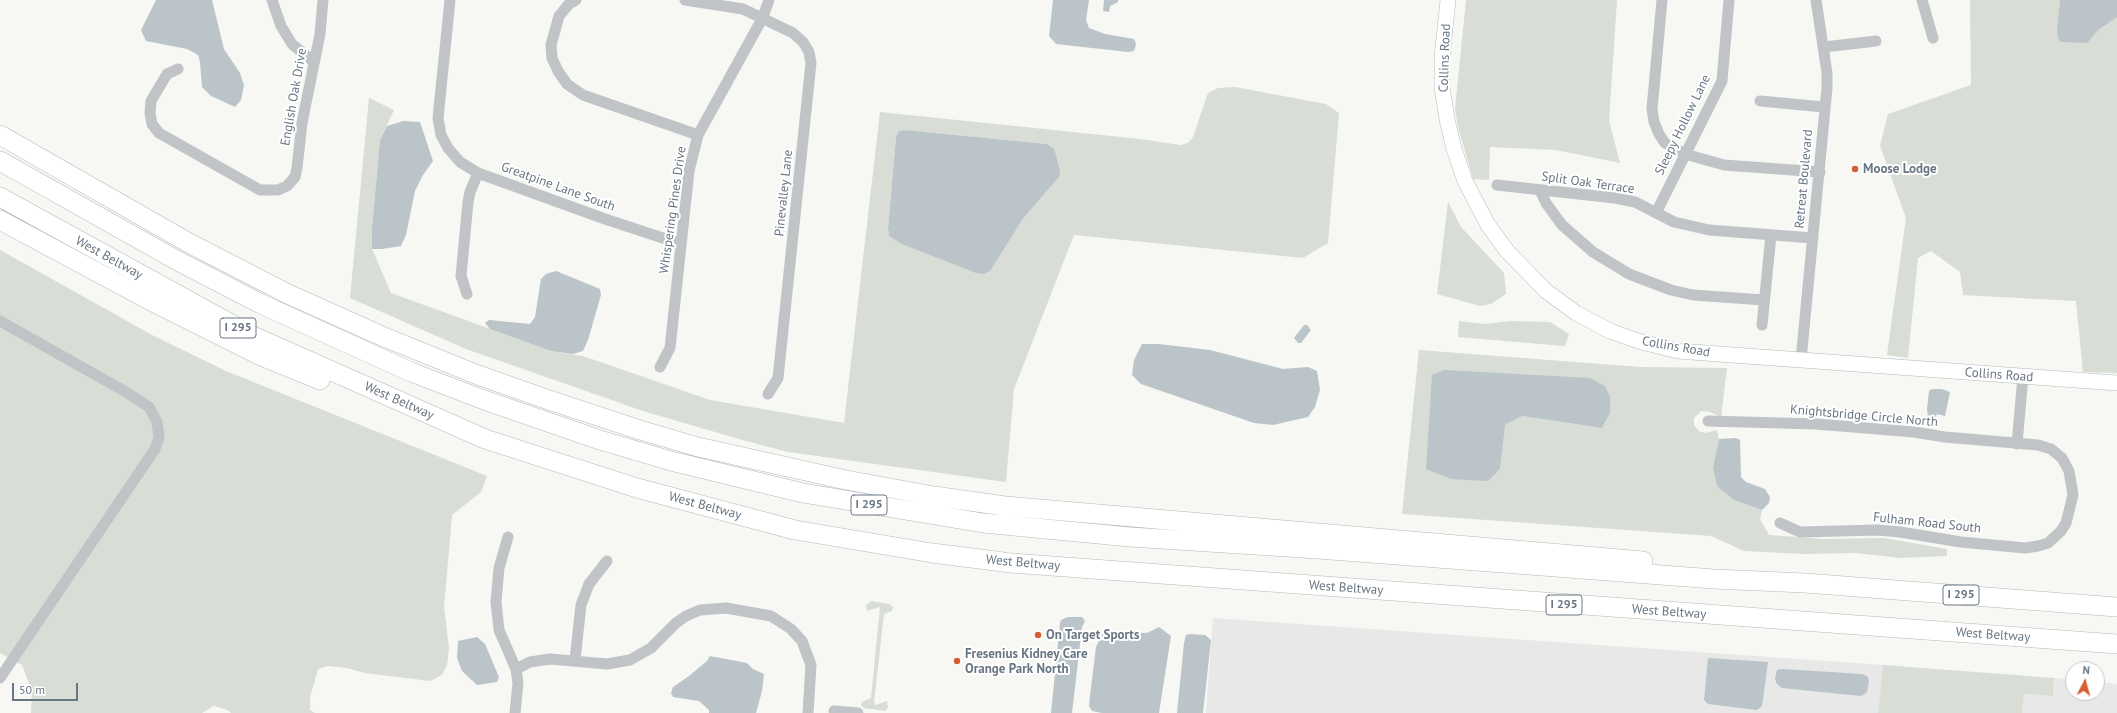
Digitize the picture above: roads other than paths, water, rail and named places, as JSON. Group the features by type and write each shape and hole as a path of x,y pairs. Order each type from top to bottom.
{"highway":[{"path":"2,136 196,246 288,294 384,337 478,375 546,399 640,430 732,456 882,487 1005,506 1716,567 1805,583"},
{"name":"I 295","path":"0,161 178,261 261,304 419,375 542,421 643,453 803,493 919,514 1049,530 1714,579 1805,583 2117,607"},
{"name":"West Beltway","path":"0,197 256,337 485,439 636,488 795,530 940,554 1011,563 2117,644"},
{"path":"0,220 81,265 261,356 392,410 485,439"}],"street":[{"path":"272,0 281,26 292,44 314,62"},
{"name":"English Oak Drive","path":"178,69 167,74 151,101 150,113 152,124 159,133 260,190 278,190 287,186 296,172 302,123 320,34 323,0"},
{"name":"Greatpine Lane South","path":"450,0 438,118 441,135 448,148 460,162 478,173 605,220 681,244"},
{"path":"576,0 569,4 559,16 551,45 552,58 558,71 567,84 583,95 698,135"},
{"name":"Pinevalley Lane","path":"685,0 730,5 743,9 793,33 809,52 811,63 778,378 768,394"},
{"name":"Whispering Pines Drive","path":"660,367 670,348 689,171 698,135 762,19 769,0"},
{"name":"Collins Road","path":"1448,0 1442,58 1442,87 1446,119 1454,150 1465,180 1488,225 1507,251 1546,291 1576,314 1610,331 1638,341 1666,348 1700,353 2117,383"},
{"path":"1662,0 1652,109 1654,122 1665,143 1685,154 1724,166 1820,172"},
{"name":"Sleepy Hollow Lane","path":"1656,213 1722,81 1729,0"},
{"name":"Retreat Boulevard","path":"1801,360 1820,172 1827,73 1816,0"},
{"path":"1926,2 1933,38"},
{"path":"1824,47 1876,41"},
{"path":"1760,101 1824,107"},
{"path":"467,294 461,276 467,210 470,192 478,173"},
{"name":"Split Oak Terrace","path":"1497,185 1615,198 1635,202 1674,222 1709,230 1814,238"},
{"path":"1540,190 1546,203 1562,225 1593,252 1628,274 1671,290 1717,297 1764,300"},
{"path":"1762,325 1771,235"},
{"path":"0,321 126,392 149,407 157,422 159,437 155,449 0,678"},
{"path":"2017,444 2023,376"},
{"name":"Knightsbridge Circle North","path":"1708,422 1824,425 1914,432 2038,445 2051,449 2062,458 2068,471 2073,495 2072,506 2061,531 2048,543"},
{"name":"Fulham Road South","path":"1780,524 1800,532 1892,531 1961,542 2025,548 2048,543"},
{"path":"508,537 499,568 496,617 499,630 516,669 518,684 515,713"},
{"path":"575,660 581,605 588,584 607,561"},
{"path":"516,669 540,660 575,660 607,664 630,660 651,648 676,623 700,610 726,608 762,614 781,621 802,641 808,653 811,664 812,678 808,713"},
{"path":"834,711 858,713"}],"place":[{"name":"Moose Lodge","path":"1855,169"},
{"name":"On Target Sports","path":"1038,635"},
{"name":"Fresenius Kidney Care Orange Park North","path":"957,661"}]}
